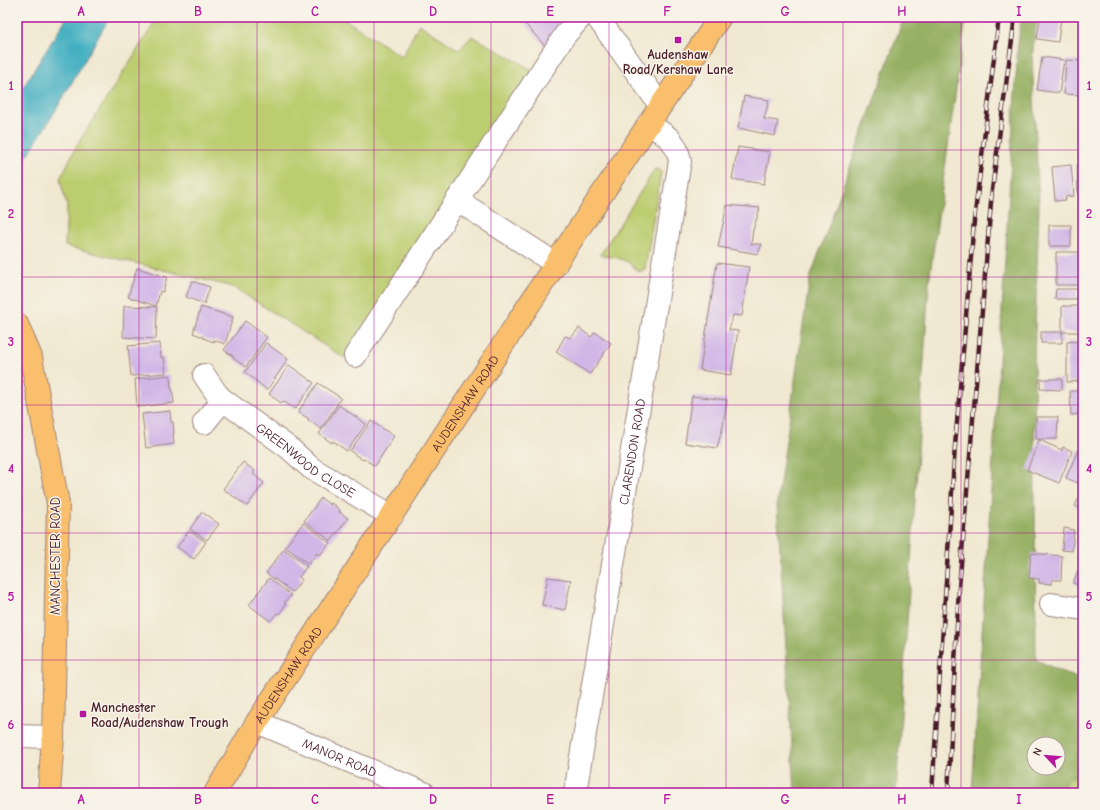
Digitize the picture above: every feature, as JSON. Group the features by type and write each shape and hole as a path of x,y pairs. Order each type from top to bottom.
{"main road":[{"name":"AUDENSHAW ROAD","path":"215,793 257,722 660,105 720,17"},
{"name":"MANCHESTER ROAD","path":"17,324 31,357 58,504 53,737 49,793"}],"street":[{"path":"355,356 565,35 581,17"},
{"path":"597,17 660,105"},
{"name":"CLARENDON ROAD","path":"575,793 680,161 678,150 674,143 648,124"},
{"path":"457,200 556,264"},
{"name":"GREENWOOD CLOSE","path":"204,375 223,400 279,440 311,468 392,516"},
{"path":"204,423 223,400"},
{"path":"1051,604 1083,609"},
{"name":"MANOR ROAD","path":"257,722 424,793"},
{"path":"17,736 53,737"}],"green space":[{"path":"158,17 341,17 402,57 419,24 459,50 472,36 538,73 344,358 233,287 65,246 67,206 60,179 76,147"},
{"path":"904,17 966,17 929,282 896,793 795,793 777,503 810,278"},
{"path":"1021,17 1037,17 1032,58 1039,203 1034,363 1036,660 1083,681 1083,777 1073,776 1056,793 972,793 1018,45"},
{"path":"655,169 660,170 661,173 645,269 639,272 628,262 618,258 600,255"},
{"path":"1073,776 1083,777 1083,793 1056,793"}],"water":[{"path":"67,17 110,17 56,110 21,166 17,168 17,97"}],"building":[{"path":"519,17 562,17 570,27 546,47"},
{"path":"1040,17 1061,18 1058,42 1037,39"},
{"path":"1042,57 1064,60 1059,93 1037,90"},
{"path":"1066,60 1083,61 1083,95 1064,94"},
{"path":"744,96 769,100 764,119 778,121 775,136 738,128"},
{"path":"738,147 770,152 764,184 732,179"},
{"path":"1071,165 1074,196 1065,197 1066,200 1055,201 1052,167"},
{"path":"1077,165 1083,165 1083,195 1078,195"},
{"path":"727,205 760,208 753,230 751,244 762,244 758,254 718,247"},
{"path":"1049,225 1071,225 1071,246 1049,246"},
{"path":"1056,252 1083,252 1083,285 1056,285"},
{"path":"717,263 749,267 742,316 733,315 729,330 738,331 731,375 700,370"},
{"path":"137,268 167,277 163,292 160,291 156,306 128,297"},
{"path":"192,281 210,287 204,304 186,297"},
{"path":"1056,289 1077,289 1077,299 1055,299"},
{"path":"124,306 157,307 156,339 123,337"},
{"path":"1062,306 1083,306 1083,332 1062,332"},
{"path":"201,307 233,317 225,344 214,340 214,342 193,333"},
{"path":"245,321 267,337 246,367 224,350"},
{"path":"579,328 591,337 595,332 611,343 590,374 556,352 565,336 571,338"},
{"path":"1041,332 1062,332 1062,343 1041,343"},
{"path":"1083,341 1083,381 1067,382 1067,342"},
{"path":"160,343 161,358 164,357 166,373 131,376 128,346"},
{"path":"266,343 288,359 267,390 245,372"},
{"path":"289,365 314,383 295,409 283,401 281,403 269,394"},
{"path":"170,375 174,403 137,407 135,379"},
{"path":"1040,379 1062,379 1062,390 1040,389"},
{"path":"318,383 341,398 321,429 298,412"},
{"path":"1070,391 1083,391 1083,414 1071,415"},
{"path":"692,396 727,400 723,426 717,448 685,443"},
{"path":"339,405 366,424 347,451 333,441 332,443 319,434"},
{"path":"170,411 171,422 173,422 174,444 146,448 142,414"},
{"path":"1036,417 1058,417 1057,439 1036,439"},
{"path":"371,421 394,436 375,466 350,451"},
{"path":"1039,440 1062,450 1063,447 1072,451 1059,483 1027,470"},
{"path":"1078,450 1083,452 1083,485 1066,478"},
{"path":"243,462 255,471 253,474 264,483 247,506 223,489"},
{"path":"1083,489 1083,509 1075,506"},
{"path":"321,498 330,505 331,503 340,510 339,512 348,518 331,541 304,521"},
{"path":"202,512 219,524 207,540 190,529"},
{"path":"303,523 330,543 320,555 317,553 309,564 285,547"},
{"path":"1064,528 1074,530 1072,551 1062,550"},
{"path":"189,531 206,542 194,559 177,547"},
{"path":"1083,546 1083,558 1079,557"},
{"path":"284,549 307,566 299,577 302,580 292,592 266,573"},
{"path":"1031,553 1062,556 1061,580 1052,580 1052,584 1039,583 1039,579 1029,578"},
{"path":"1083,558 1083,587 1073,583"},
{"path":"548,577 571,580 565,610 542,605"},
{"path":"269,578 291,595 284,603 286,604 279,614 277,613 270,621 249,605"}],"railway":[{"path":"932,793 955,446 974,221 999,17"},
{"path":"948,793 959,588 992,190 1015,17"}],"place":[{"name":"Audenshaw Road/Kershaw Lane","path":"678,40"},
{"name":"Manchester Road/Audenshaw Trough","path":"83,714"}]}
